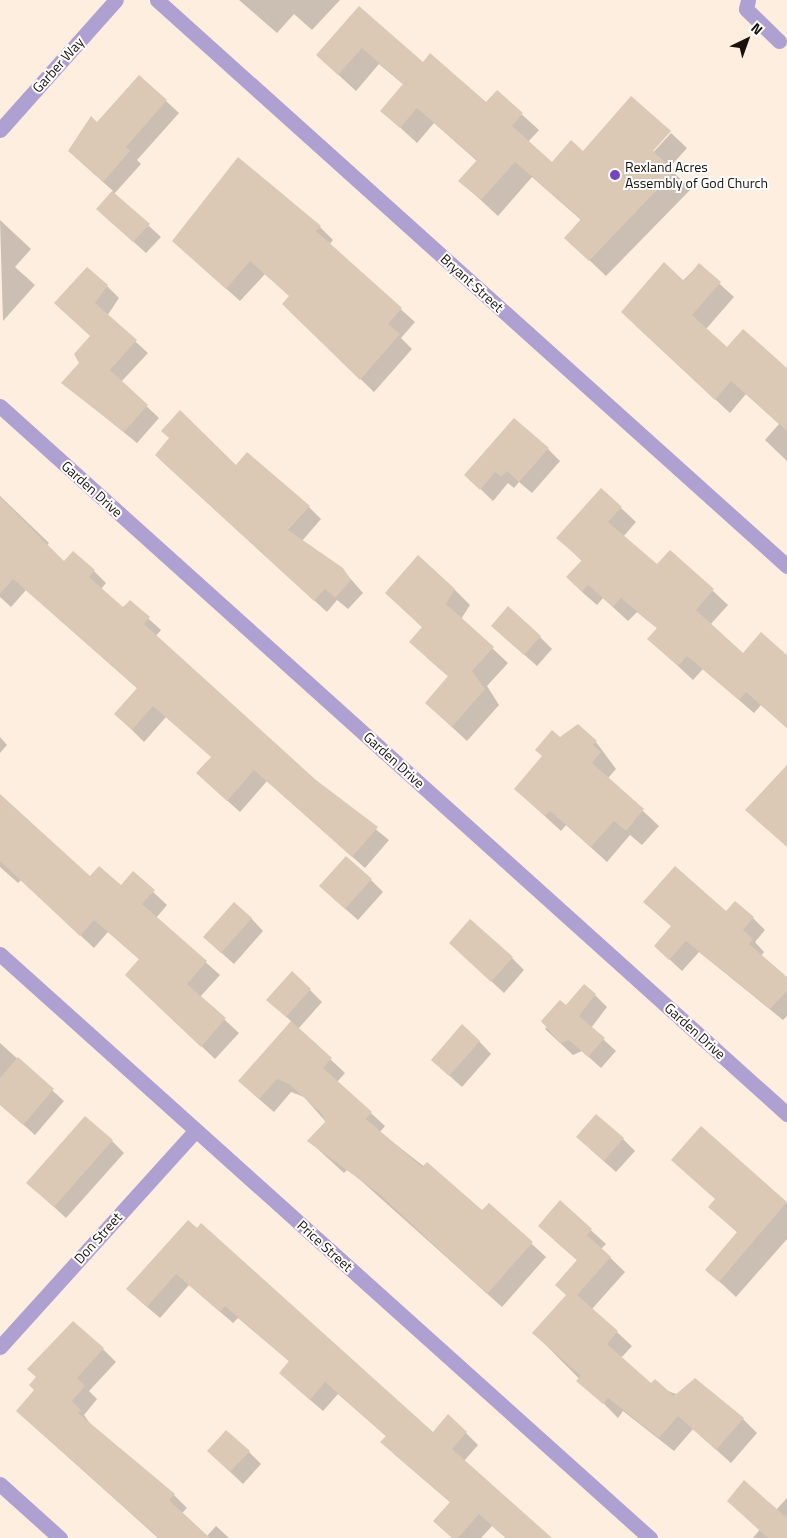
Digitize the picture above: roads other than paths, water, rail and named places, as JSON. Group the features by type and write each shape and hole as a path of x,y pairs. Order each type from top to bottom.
{"street":[{"name":"Garber Way","path":"0,130 116,0"},
{"name":"Bryant Street","path":"157,0 787,566"},
{"path":"748,0 746,9 779,41"},
{"name":"Garden Drive","path":"0,406 787,1114"},
{"name":"Price Street","path":"0,954 650,1538"},
{"name":"Don Street","path":"0,1347 196,1130"},
{"path":"0,1484 60,1538"}],"place":[{"name":"Rexland Acres Assembly of God Church","path":"615,175"}]}
